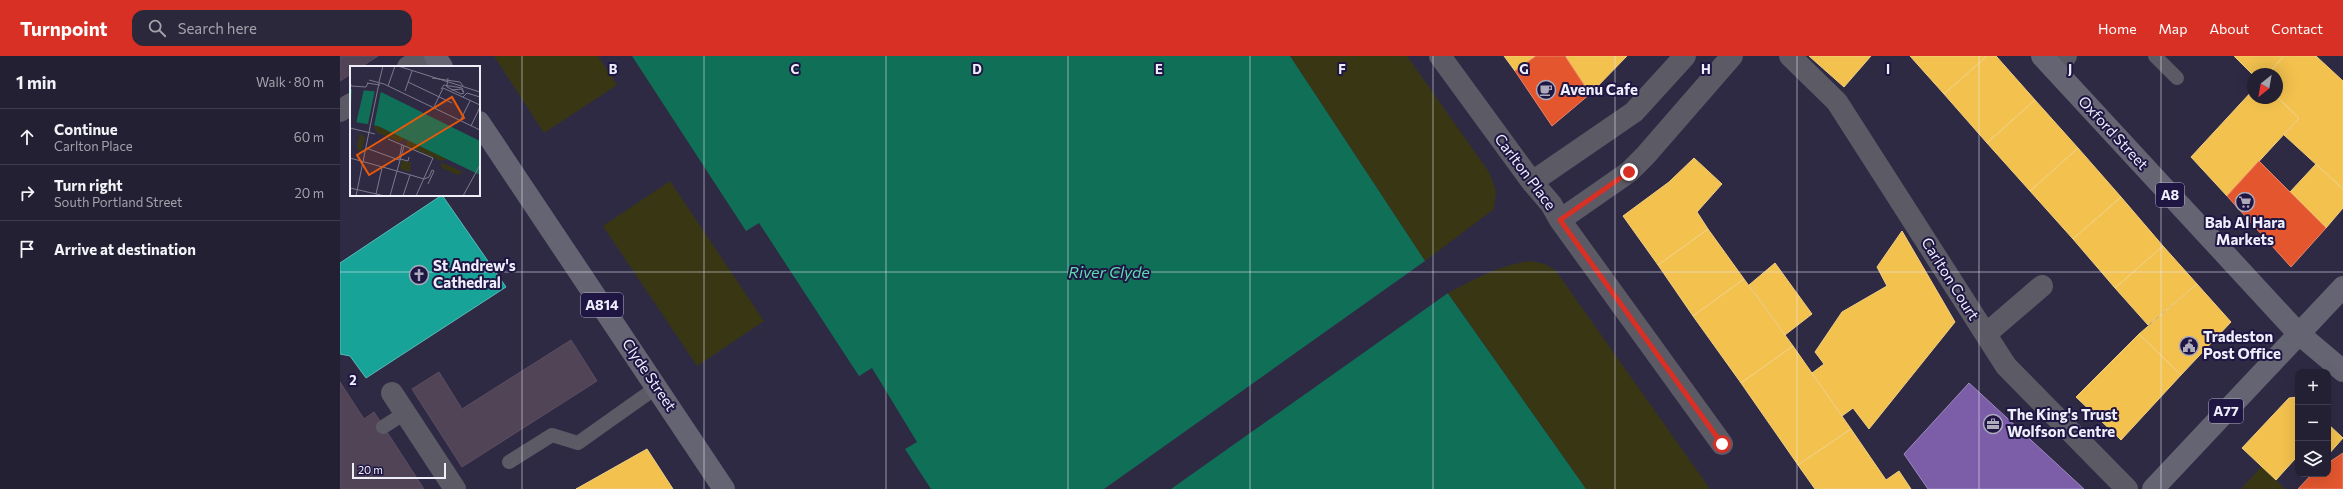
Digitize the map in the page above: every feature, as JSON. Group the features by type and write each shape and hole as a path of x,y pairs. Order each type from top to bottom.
{"main road":[{"path":"435,56 441,66"},
{"name":"Oxford Street","path":"2054,60 2298,333"},
{"name":"Clyde Street","path":"480,123 724,489"},
{"name":"A77","path":"2153,489 2298,333 2343,287"},
{"name":"A8","path":"2298,333 2343,370"}],"street":[{"path":"410,66 425,56"},
{"name":"Carlton Place","path":"1440,56 1532,182 1550,204 1722,444"},
{"path":"1532,182 1634,112 1685,56"},
{"path":"1560,220 1629,172 1645,156 1732,56"},
{"name":"Carlton Court","path":"1790,56 1838,102 2006,366 2127,489"},
{"path":"340,111 350,105"},
{"path":"1986,334 2042,286"},
{"path":"392,393 455,489"}],"lane":[{"path":"2155,56 2177,78"},
{"path":"509,462 552,435 578,443 657,387"},
{"path":"383,427 405,413"}],"shaded area":[{"path":"494,56 598,56 617,85 544,133"},
{"path":"1290,56 1407,56 1489,172 1496,191 1494,209 1425,261"},
{"path":"670,181 764,321 697,366 603,226"},
{"path":"1530,261 1545,264 1556,271 1710,489 1586,489 1448,293 1498,269"},
{"path":"2262,466 2285,489 2241,489"}],"water":[{"name":"River Clyde","path":"632,56 1290,56 1425,261 1586,489 931,489 905,449 917,442 872,368 859,376 759,223 746,231"}],"pier":[{"path":"1425,261 1448,293 1171,489 1104,489"}],"building: Homes":[{"path":"1504,56 1536,56 1515,71"},
{"path":"1567,56 1627,56 1590,94 1565,58"},
{"path":"1809,56 1871,56 1844,87"},
{"path":"1910,56 1987,56 1944,94"},
{"path":"1987,56 1996,56 2035,100 1987,143 1944,94"},
{"path":"2234,56 2284,56 2273,68 2247,69"},
{"path":"2284,56 2316,56 2343,81 2343,189 2284,135 2299,118 2283,103 2283,68 2273,68"},
{"path":"2247,96 2247,104 2283,104 2283,103 2299,118 2227,196 2191,157"},
{"path":"2035,100 2078,148 2030,191 1987,143"},
{"path":"2078,148 2121,197 2073,239 2030,191"},
{"path":"1694,158 1722,184 1697,212 1708,229 1658,265 1623,216 1669,182"},
{"path":"2316,164 2343,189 2343,208 2326,228 2290,192"},
{"path":"2121,197 2163,246 2115,288 2073,239"},
{"path":"1708,229 1744,279 1693,316 1658,265"},
{"path":"1902,231 1955,322 1869,429 1853,408 1842,416 1812,373 1824,364 1815,352 1842,312 1887,286 1877,267"},
{"path":"2163,246 2197,284 2148,325 2115,288"},
{"path":"1775,263 1812,314 1785,335 1749,285"},
{"path":"1744,279 1793,346 1741,383 1693,316"},
{"path":"2197,284 2231,322 2181,375 2139,334"},
{"path":"2139,334 2181,375 2121,440 2076,397"},
{"path":"1793,346 1851,429 1798,465 1741,383"},
{"path":"2295,397 2295,459 2276,480 2242,448 2289,398"},
{"path":"2331,427 2343,438 2331,452"},
{"path":"1851,429 1886,480 1899,471 1911,489 1815,489 1798,465"},
{"path":"647,449 673,489 576,489"}],"building: Shops":[{"path":"1536,56 1565,56 1590,94 1552,126 1515,71"},
{"path":"2259,161 2326,228 2291,267 2227,196"},
{"path":"2343,453 2343,489 2298,489 2309,477 2331,477 2331,461"}],"building: Offices":[{"path":"1969,383 2084,489 1928,489 1904,454"}],"building: Public":[{"name":"St Andrew's Cathedral","path":"443,196 506,287 366,378 350,356 340,354 340,263"}],"building: Other":[{"path":"340,56 378,56 363,66 350,66 350,75 340,81"},
{"path":"571,340 597,381 462,467 412,389 439,372 462,409"},
{"path":"340,382 364,419 374,412 424,489 340,489"}],"place":[{"name":"Avenu Cafe","path":"1546,90"},
{"name":"Bab Al Hara Markets","path":"2245,202"},
{"name":"St Andrew's Cathedral","path":"419,275"},
{"name":"Tradeston Post Office","path":"2189,346"},
{"name":"The King's Trust Wolfson Centre","path":"1993,424"}],"route":[{"path":"1629,172 1560,220 1722,444"}]}
